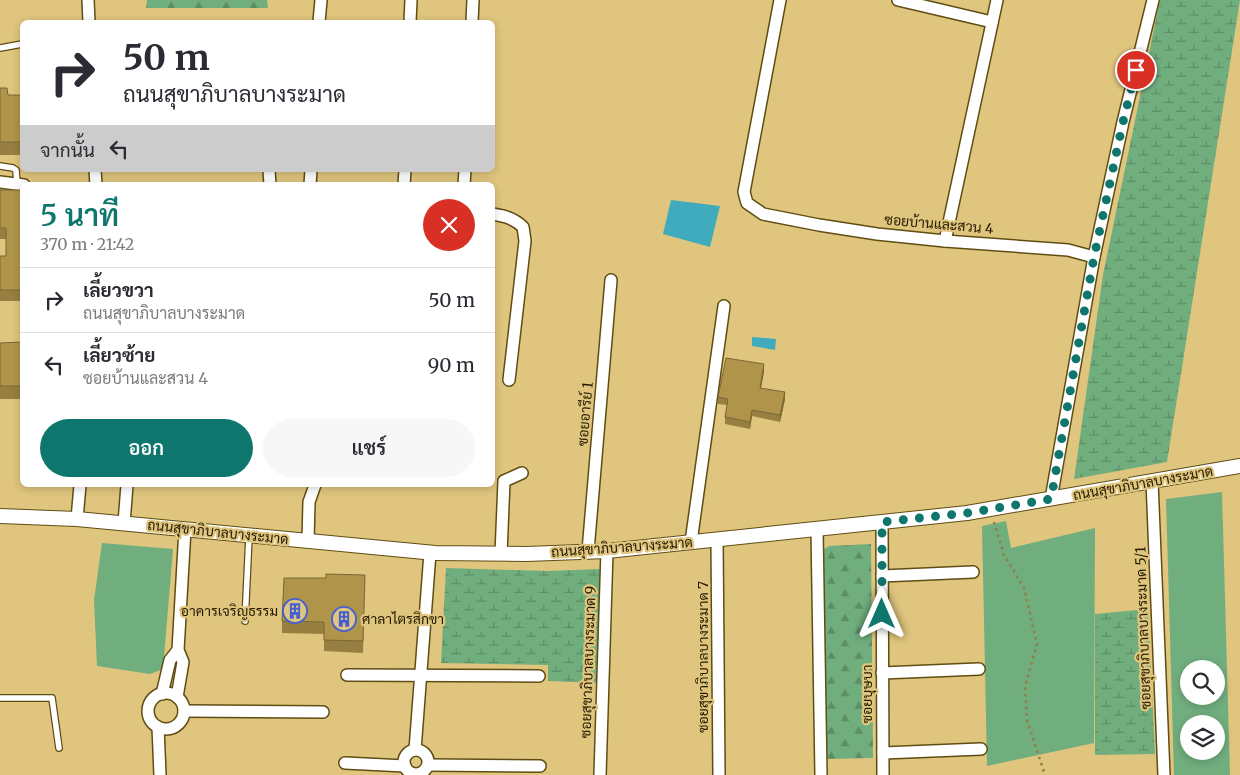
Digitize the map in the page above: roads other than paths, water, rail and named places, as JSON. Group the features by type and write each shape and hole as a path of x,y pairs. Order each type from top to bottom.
{"street":[{"path":"88,0 89,20"},
{"path":"319,20 320,0"},
{"path":"410,20 411,0"},
{"path":"472,20 473,0"},
{"name":"ซอยบ้านและสวน 4","path":"780,0 744,192 747,203 763,214 877,234 1068,250 1094,257"},
{"path":"898,0 992,22"},
{"path":"945,240 996,0"},
{"path":"1051,499 1094,257 1123,122 1153,0"},
{"path":"0,182 20,184"},
{"path":"495,214 515,220 523,227 525,241 509,380"},
{"name":"ซอยอารีย์ 1","path":"588,551 611,280"},
{"path":"691,542 724,306"},
{"name":"ถนนสุขาภิบาลบางระมาด","path":"0,516 124,523 430,553 500,554 606,551 991,509 1240,466"},
{"path":"500,554 504,481 522,473"},
{"name":"ซอยสุขาภิบาลบางระมาด 5/1","path":"1152,481 1164,775"},
{"path":"77,519 80,487"},
{"path":"124,523 127,487"},
{"path":"308,541 310,502 314,487"},
{"name":"ซอยบุษบา","path":"882,522 883,775"},
{"path":"177,697 183,662 178,650 185,529"},
{"path":"817,529 821,775"},
{"name":"ซอยสุขาภิบาลบางระมาด 7","path":"717,540 719,775"},
{"name":"ซอยสุขาภิบาลบางระมาด 9","path":"600,775 606,551"},
{"path":"415,750 430,553"},
{"path":"882,576 973,572"},
{"path":"162,694 170,660 178,650"},
{"path":"882,673 979,669"},
{"path":"347,675 539,676"},
{"path":"162,694 170,694 177,697 182,703 184,711 181,722 170,729 158,727 150,720 149,709 153,699 162,694"},
{"path":"184,711 323,712"},
{"path":"158,727 160,775"},
{"path":"883,753 981,749"},
{"path":"436,768 422,752 415,750 405,758 404,766 409,772 417,774 436,768 540,766"},
{"path":"344,763 390,770 404,766"}],"lane":[{"path":"0,48 20,44"},
{"path":"0,166 16,170 20,184"},
{"path":"244,621 249,536"},
{"path":"0,698 52,698 59,748"}],"water":[{"path":"671,200 720,206 710,247 663,234"},
{"path":"752,337 776,339 775,350 752,346"}],"place":[{"name":"อาคารเจริญธรรม","path":"295,611"},
{"name":"ศาลาไตรสิกขา","path":"344,619"}]}
